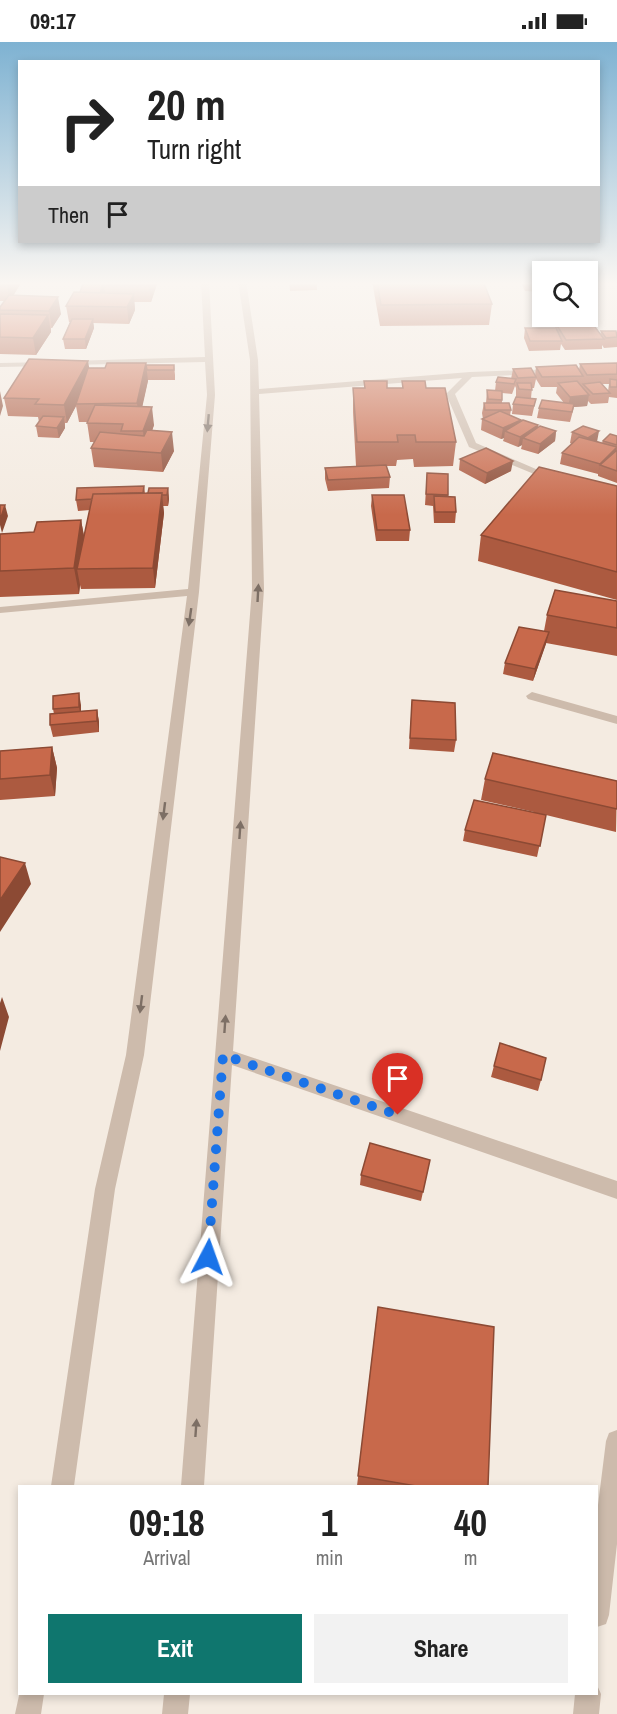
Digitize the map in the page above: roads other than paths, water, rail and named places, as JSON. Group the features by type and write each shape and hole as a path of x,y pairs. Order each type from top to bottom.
{"street":[{"path":"0,365 206,359"},
{"path":"62,1485 105,1189 135,1056 193,592 211,395 207,359"},
{"path":"192,1485 258,589 254,359"},
{"path":"255,392 470,375 560,371"},
{"path":"450,394 470,375"},
{"path":"409,380 430,387"},
{"path":"440,391 450,394 472,445 566,483"},
{"path":"0,610 193,592"},
{"path":"532,696 617,720"},
{"path":"223,1055 617,1190"},
{"path":"598,1606 617,1441"},
{"path":"28,1714 32,1695"},
{"path":"175,1714 177,1695"},
{"path":"586,1714 588,1695"}]}
